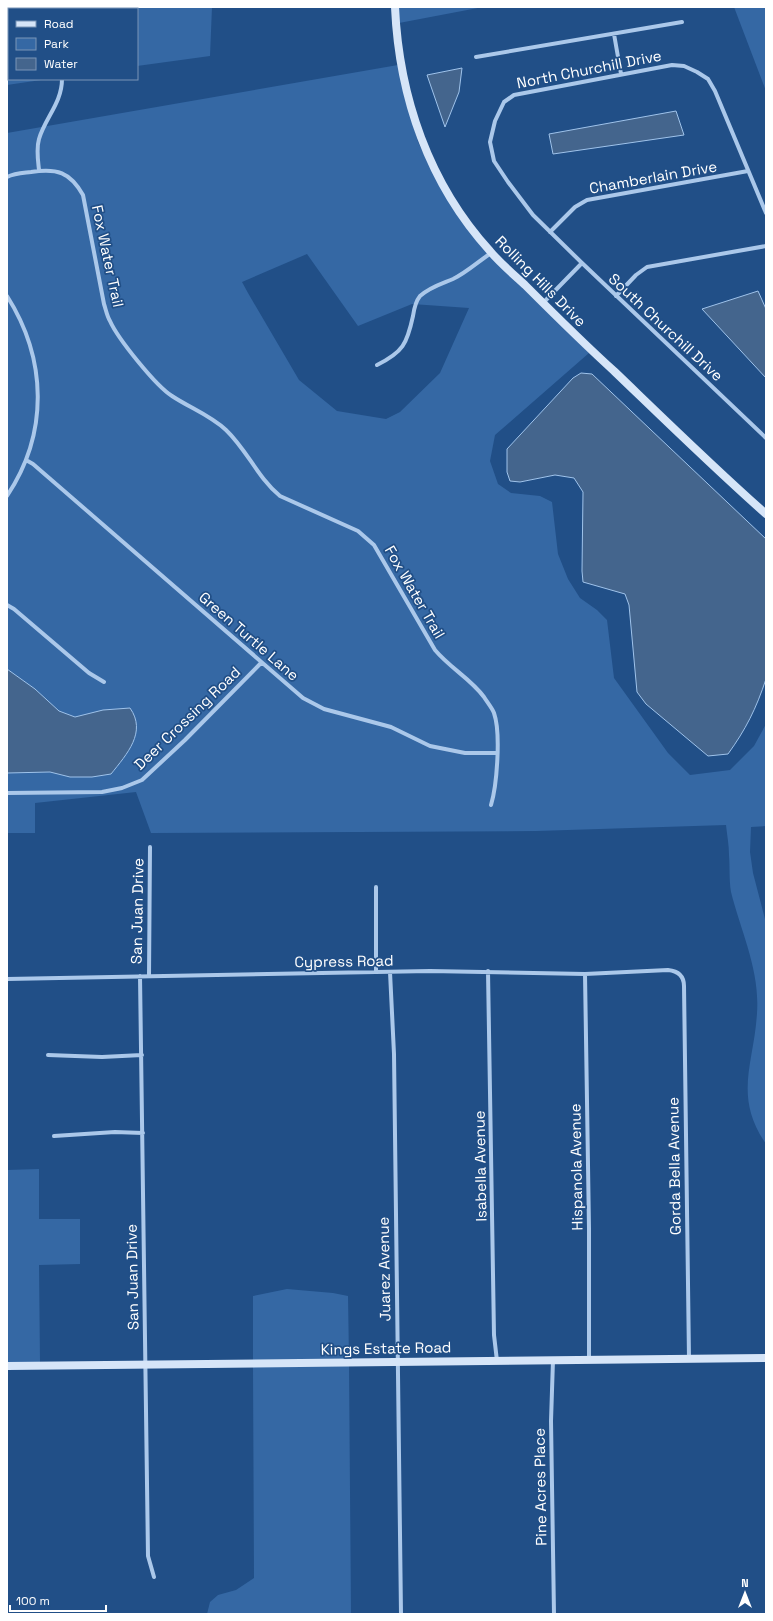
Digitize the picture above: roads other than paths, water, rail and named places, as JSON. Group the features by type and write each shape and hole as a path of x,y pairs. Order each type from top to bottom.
{"street":[{"name":"Rolling Hills Drive","path":"395,7 401,68 421,140 443,185 464,217 491,253 766,514"},
{"path":"476,57 682,22"},
{"path":"614,34 621,74"},
{"name":"North Churchill Drive","path":"550,232 534,215 494,161 490,142 504,102 514,95 672,65 684,66 708,79 715,91 766,213"},
{"path":"39,170 37,151 39,140 58,102 62,90 62,80"},
{"name":"Fox Water Trail","path":"7,177 13,174 48,169 64,173 76,183 83,195 104,304 110,321 147,371 162,389 212,418 226,429 240,444 271,488 280,496 358,531 374,545 435,650 445,661 470,682 484,697 494,713 496,728 496,789 491,805"},
{"name":"Chamberlain Drive","path":"550,232 575,207 587,200 748,171"},
{"name":"South Churchill Drive","path":"550,232 766,438"},
{"path":"616,296 636,275 648,267 766,246"},
{"path":"376,365 393,357 403,347 409,336 415,307 419,297 438,284 454,279 491,253"},
{"path":"543,304 582,263"},
{"path":"7,296 24,327 32,349 36,368 38,412 26,460 7,496"},
{"name":"Green Turtle Lane","path":"26,460 33,464 303,698 324,709 385,725 430,746 465,753 496,753"},
{"path":"7,605 14,609 89,673 104,682"},
{"name":"Deer Crossing Road","path":"7,793 102,792 122,788 142,780 185,740 261,663"},
{"name":"San Juan Drive","path":"149,976 150,847"},
{"path":"376,887 376,972"},
{"name":"Cypress Road","path":"7,979 488,971 585,974 668,970 680,974"},
{"name":"Isabella Avenue","path":"488,971 494,1335 497,1361"},
{"name":"Juarez Avenue","path":"390,972 394,1054 401,1614"},
{"name":"Hispanola Avenue","path":"585,974 589,1228 589,1360"},
{"name":"Gorda Bella Avenue","path":"680,974 684,986 689,1359"},
{"name":"San Juan Drive","path":"140,976 148,1556 154,1577"},
{"path":"48,1055 102,1057 142,1055"},
{"path":"54,1136 115,1132 143,1133"},
{"name":"Kings Estate Road","path":"7,1366 766,1358"},
{"name":"Pine Acres Place","path":"553,1360 552,1421 554,1614"}],"water":[{"path":"462,68 459,92 445,127 427,75"},
{"path":"676,111 684,135 553,154 549,134"},
{"path":"758,291 766,309 766,378 702,309"},
{"path":"581,373 592,374 766,539 766,679 750,718 728,754 708,756 646,704 637,692 629,605 625,594 583,582 583,492 574,478 555,475 520,482 510,481 507,472 507,449 573,378"},
{"path":"7,669 35,689 59,711 75,717 103,710 130,708 135,717 136,734 129,751 111,774 92,777 70,777 50,772 7,773"}]}
